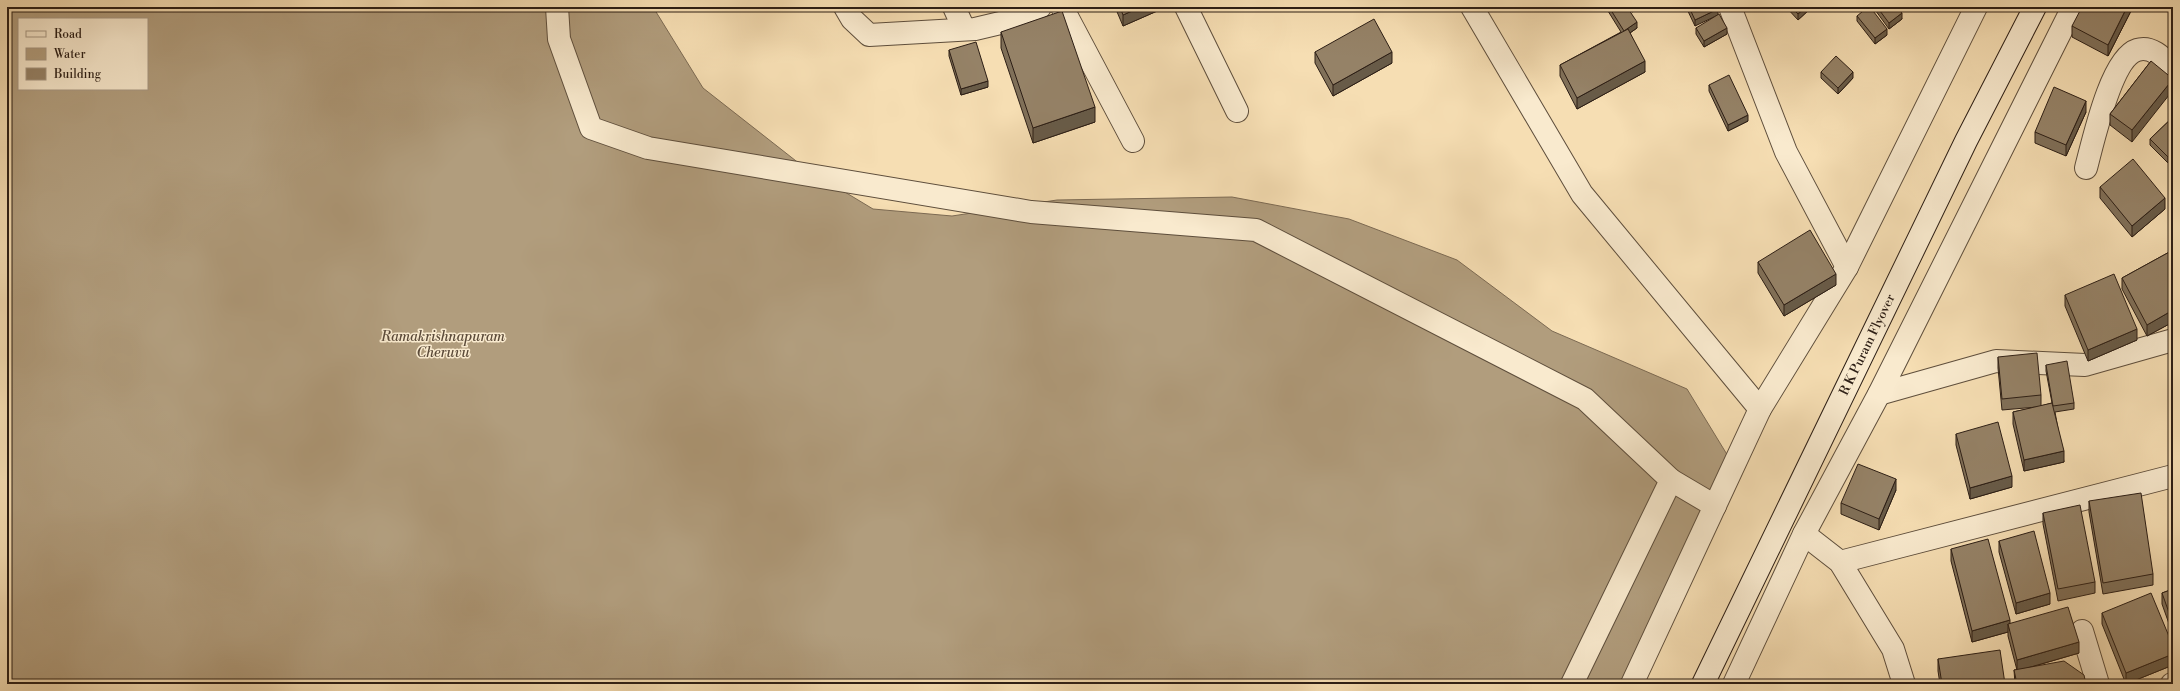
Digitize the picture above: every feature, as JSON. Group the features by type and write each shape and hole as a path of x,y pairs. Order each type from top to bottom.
{"street":[{"path":"557,7 559,39 591,128 648,148 1031,212 1256,230 1585,399 1671,480 1715,506"},
{"path":"845,7 852,19 869,35 975,29 1013,20 1040,7"},
{"path":"954,7 964,29"},
{"path":"1062,7 1132,141"},
{"path":"1186,7 1237,111"},
{"path":"1472,7 1582,194 1760,409"},
{"path":"1730,7 1786,152 1847,267"},
{"path":"1632,684 1760,409 1847,267 1976,7"},
{"name":"R K Puram Flyover","path":"1703,684 1966,141 2034,7"},
{"path":"1734,684 1804,534 1879,394 2073,7"},
{"path":"2086,168 2106,96 2123,60 2137,50 2149,49 2164,58 2173,68"},
{"path":"1879,394 1996,361 2085,365 2173,340"},
{"path":"1840,562 2173,476"},
{"path":"1572,684 1671,480"},
{"path":"1804,534 1840,562 1893,649 1904,684"},
{"path":"2082,631 2098,684"}],"water":[{"name":"Ramakrishnapuram Cheruvu","path":"7,7 653,7 703,88 805,168 873,209 952,216 1057,200 1232,197 1349,219 1457,260 1552,331 1687,389 1731,461 1637,684 7,684"}],"building":[{"path":"1120,7 1141,7 1123,15"},
{"path":"1609,7 1627,7 1637,22 1624,31"},
{"path":"1689,7 1717,7 1718,9 1695,20"},
{"path":"1791,7 1806,7 1798,14"},
{"path":"1870,7 1887,29 1875,38 1857,16"},
{"path":"1877,7 1897,7 1902,13 1889,23"},
{"path":"2082,7 2127,7 2108,45 2072,26"},
{"path":"1062,11 1095,107 1033,128 1001,32"},
{"path":"1719,14 1727,28 1704,41 1696,28"},
{"path":"1374,19 1392,52 1333,85 1315,52"},
{"path":"1628,29 1645,61 1577,98 1560,65"},
{"path":"976,42 988,81 961,89 949,50"},
{"path":"1836,56 1853,72 1838,88 1821,72"},
{"path":"2151,61 2173,79 2132,130 2110,114"},
{"path":"1729,75 1748,115 1728,125 1709,85"},
{"path":"2054,87 2086,101 2066,145 2035,132"},
{"path":"2173,117 2173,152 2168,157 2150,139"},
{"path":"2133,159 2165,198 2132,226 2100,187"},
{"path":"1810,230 1836,274 1784,305 1758,262"},
{"path":"2173,250 2173,310 2147,325 2122,278"},
{"path":"2114,274 2137,329 2088,350 2065,295"},
{"path":"2037,353 2041,395 2002,399 1998,357"},
{"path":"2067,361 2074,403 2053,406 2046,365"},
{"path":"2052,403 2064,451 2024,460 2013,412"},
{"path":"1998,422 2012,476 1970,488 1956,434"},
{"path":"1858,464 1896,479 1879,519 1841,503"},
{"path":"2141,493 2153,574 2103,583 2089,501"},
{"path":"2080,505 2095,582 2058,589 2043,513"},
{"path":"2034,531 2050,593 2016,603 1999,541"},
{"path":"1988,539 2010,620 1972,631 1951,549"},
{"path":"2173,589 2173,624 2162,593"},
{"path":"2151,593 2173,646 2173,654 2126,673 2102,613"},
{"path":"2068,607 2079,642 2017,660 2008,624"},
{"path":"2000,650 2005,684 1942,684 1938,659"},
{"path":"2064,661 2084,675 2086,684 2017,684 2014,670"}]}
